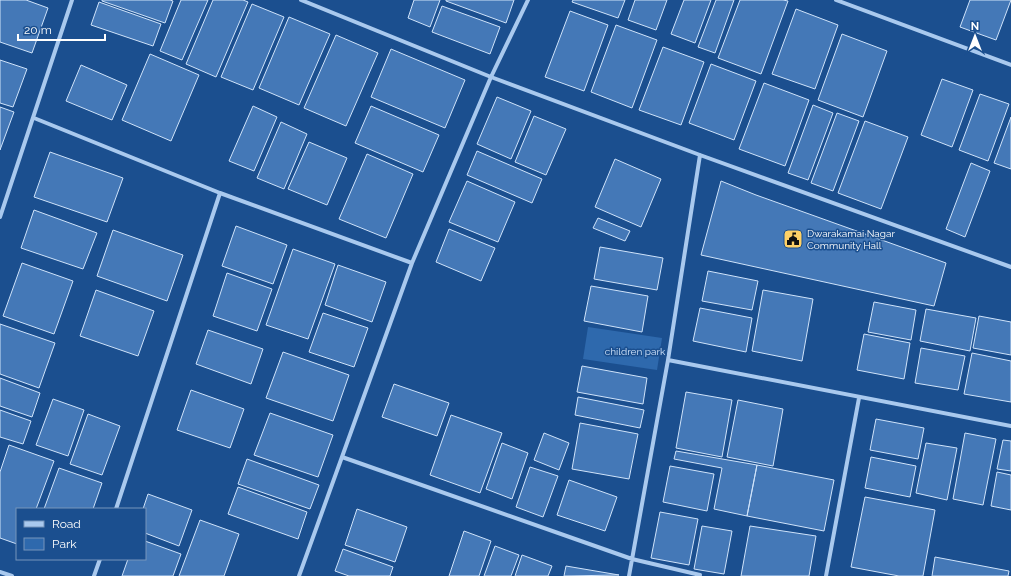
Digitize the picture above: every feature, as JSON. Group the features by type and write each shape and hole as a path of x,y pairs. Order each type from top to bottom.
{"street":[{"path":"0,217 72,0"},
{"path":"301,0 491,77 700,155 1011,267"},
{"path":"299,576 412,263 491,77 528,0"},
{"path":"836,0 1011,65"},
{"path":"34,118 220,194 412,263"},
{"path":"629,576 668,360 700,155"},
{"path":"116,508 220,194"},
{"path":"668,360 859,398 1011,426"},
{"path":"826,576 859,398"},
{"path":"342,457 632,559 700,575"},
{"path":"94,576 100,560"},
{"path":"0,572 12,576"}],"green space":[{"name":"children park","path":"588,327 662,338 657,370 583,359"}],"building":[{"path":"0,0 26,0 48,8 32,53 0,42"},
{"path":"102,0 170,0 173,1 165,23"},
{"path":"181,0 208,0 182,60 160,51"},
{"path":"213,0 243,0 248,2 216,77 186,64"},
{"path":"414,0 440,0 430,27 408,18"},
{"path":"446,0 514,0 506,23"},
{"path":"573,0 625,0 618,18 572,2"},
{"path":"635,0 667,0 656,30 628,20"},
{"path":"684,0 711,0 695,43 671,34"},
{"path":"716,0 734,0 715,53 698,47"},
{"path":"740,0 788,1 761,74 718,58"},
{"path":"970,0 1011,0 996,40 960,27"},
{"path":"99,2 161,24 153,46 91,25"},
{"path":"252,4 284,17 253,90 221,77"},
{"path":"442,6 500,27 490,54 432,32"},
{"path":"796,9 838,25 815,89 772,74"},
{"path":"570,11 608,25 584,91 545,77"},
{"path":"289,17 330,34 299,105 259,88"},
{"path":"616,25 657,40 632,108 591,92"},
{"path":"842,34 887,51 863,117 818,100"},
{"path":"336,35 378,53 346,126 304,108"},
{"path":"663,47 704,62 681,125 639,110"},
{"path":"391,49 465,80 445,128 371,97"},
{"path":"150,54 199,75 171,141 122,120"},
{"path":"0,60 27,69 13,107 0,103"},
{"path":"711,64 756,81 734,140 689,123"},
{"path":"81,65 127,85 112,120 66,101"},
{"path":"942,79 973,90 952,147 921,135"},
{"path":"764,83 809,100 785,166 739,149"},
{"path":"980,94 1009,104 988,161 959,150"},
{"path":"497,97 531,111 511,159 477,144"},
{"path":"813,105 833,113 808,180 788,173"},
{"path":"253,106 277,117 254,171 229,161"},
{"path":"371,106 439,135 423,172 355,143"},
{"path":"0,107 14,112 0,150"},
{"path":"837,113 859,121 833,191 811,183"},
{"path":"534,116 566,129 546,175 515,162"},
{"path":"1011,117 1011,169 994,163"},
{"path":"865,121 908,137 881,209 838,193"},
{"path":"281,122 307,134 284,189 257,178"},
{"path":"309,142 347,158 327,205 288,189"},
{"path":"477,151 542,179 532,203 467,175"},
{"path":"50,152 123,178 107,222 34,197"},
{"path":"367,154 413,174 386,238 339,219"},
{"path":"615,159 661,179 641,227 595,207"},
{"path":"971,163 990,171 965,237 946,229"},
{"path":"467,181 515,202 498,242 449,222"},
{"name":"Dwarakamai Nagar Community Hall","path":"721,181 946,263 934,306 701,255"},
{"path":"34,210 97,233 83,269 21,248"},
{"path":"598,218 630,231 625,241 593,228"},
{"path":"236,226 287,245 273,284 222,266"},
{"path":"449,229 495,248 481,281 436,262"},
{"path":"113,230 183,255 167,301 97,276"},
{"path":"600,247 663,258 657,290 594,279"},
{"path":"293,249 335,264 308,339 266,325"},
{"path":"22,263 73,281 54,334 3,316"},
{"path":"338,265 386,282 372,322 325,305"},
{"path":"708,271 758,281 752,310 702,301"},
{"path":"227,273 272,289 257,331 213,316"},
{"path":"591,286 648,296 642,332 584,321"},
{"path":"96,290 154,311 138,356 80,336"},
{"path":"763,290 813,299 802,361 752,351"},
{"path":"874,302 916,310 911,340 868,332"},
{"path":"700,308 752,318 746,352 693,341"},
{"path":"926,309 976,318 970,351 920,341"},
{"path":"323,313 368,328 354,367 309,352"},
{"path":"979,316 1011,322 1011,355 973,348"},
{"path":"0,324 55,343 39,388 0,374"},
{"path":"208,330 263,349 251,384 196,364"},
{"path":"864,334 910,343 904,379 857,370"},
{"path":"921,348 965,356 958,390 915,383"},
{"path":"283,352 349,375 333,421 266,398"},
{"path":"972,353 1011,361 1011,402 964,394"},
{"path":"582,366 647,378 643,404 577,392"},
{"path":"0,378 40,393 32,417 0,406"},
{"path":"394,384 449,403 437,436 382,417"},
{"path":"191,390 244,409 230,448 177,430"},
{"path":"686,392 732,400 722,457 676,448"},
{"path":"578,397 644,410 640,428 575,415"},
{"path":"53,399 84,410 68,456 36,445"},
{"path":"738,400 783,409 773,466 727,457"},
{"path":"0,410 31,421 23,444 0,437"},
{"path":"270,413 333,435 318,477 254,455"},
{"path":"88,414 120,426 102,475 70,464"},
{"path":"451,415 502,433 480,493 430,475"},
{"path":"876,419 924,428 918,459 870,450"},
{"path":"580,423 638,434 629,479 572,469"},
{"path":"544,433 569,443 559,470 534,460"},
{"path":"965,433 996,439 983,505 953,499"},
{"path":"1003,440 1011,441 1011,471 997,469"},
{"path":"502,443 528,453 512,499 486,489"},
{"path":"926,443 957,448 947,500 916,493"},
{"path":"9,445 54,461 36,508 16,508 16,544 0,538 0,472"},
{"path":"676,451 757,465 747,516 714,509 722,468 674,459"},
{"path":"871,457 916,466 910,497 865,488"},
{"path":"247,459 319,485 310,509 238,484"},
{"path":"757,465 834,480 824,531 747,516"},
{"path":"670,466 714,474 707,511 663,502"},
{"path":"530,467 558,476 543,517 516,507"},
{"path":"59,468 102,483 93,508 44,508"},
{"path":"997,472 1011,475 1011,510 991,506"},
{"path":"569,480 617,497 605,531 557,515"},
{"path":"238,487 307,512 298,539 228,514"},
{"path":"148,494 192,510 179,546 146,533 146,508 143,508"},
{"path":"865,497 935,510 923,576 899,576 851,567"},
{"path":"357,509 407,527 395,562 345,545"},
{"path":"660,512 698,519 689,565 651,558"},
{"path":"200,520 239,534 224,576 179,576"},
{"path":"702,526 732,531 724,574 694,569"},
{"path":"750,526 816,536 809,576 741,576"},
{"path":"464,531 491,541 479,576 449,576"},
{"path":"146,541 181,554 173,576 122,576 128,560 146,560"},
{"path":"495,546 519,555 511,576 484,576"},
{"path":"343,549 393,567 390,576 349,576 335,571"},
{"path":"522,555 552,566 548,576 515,576"},
{"path":"935,557 1009,571 1008,576 932,576"},
{"path":"566,566 619,575 564,576"}],"place":[{"name":"Dwarakamai Nagar Community Hall","path":"793,239"}]}
